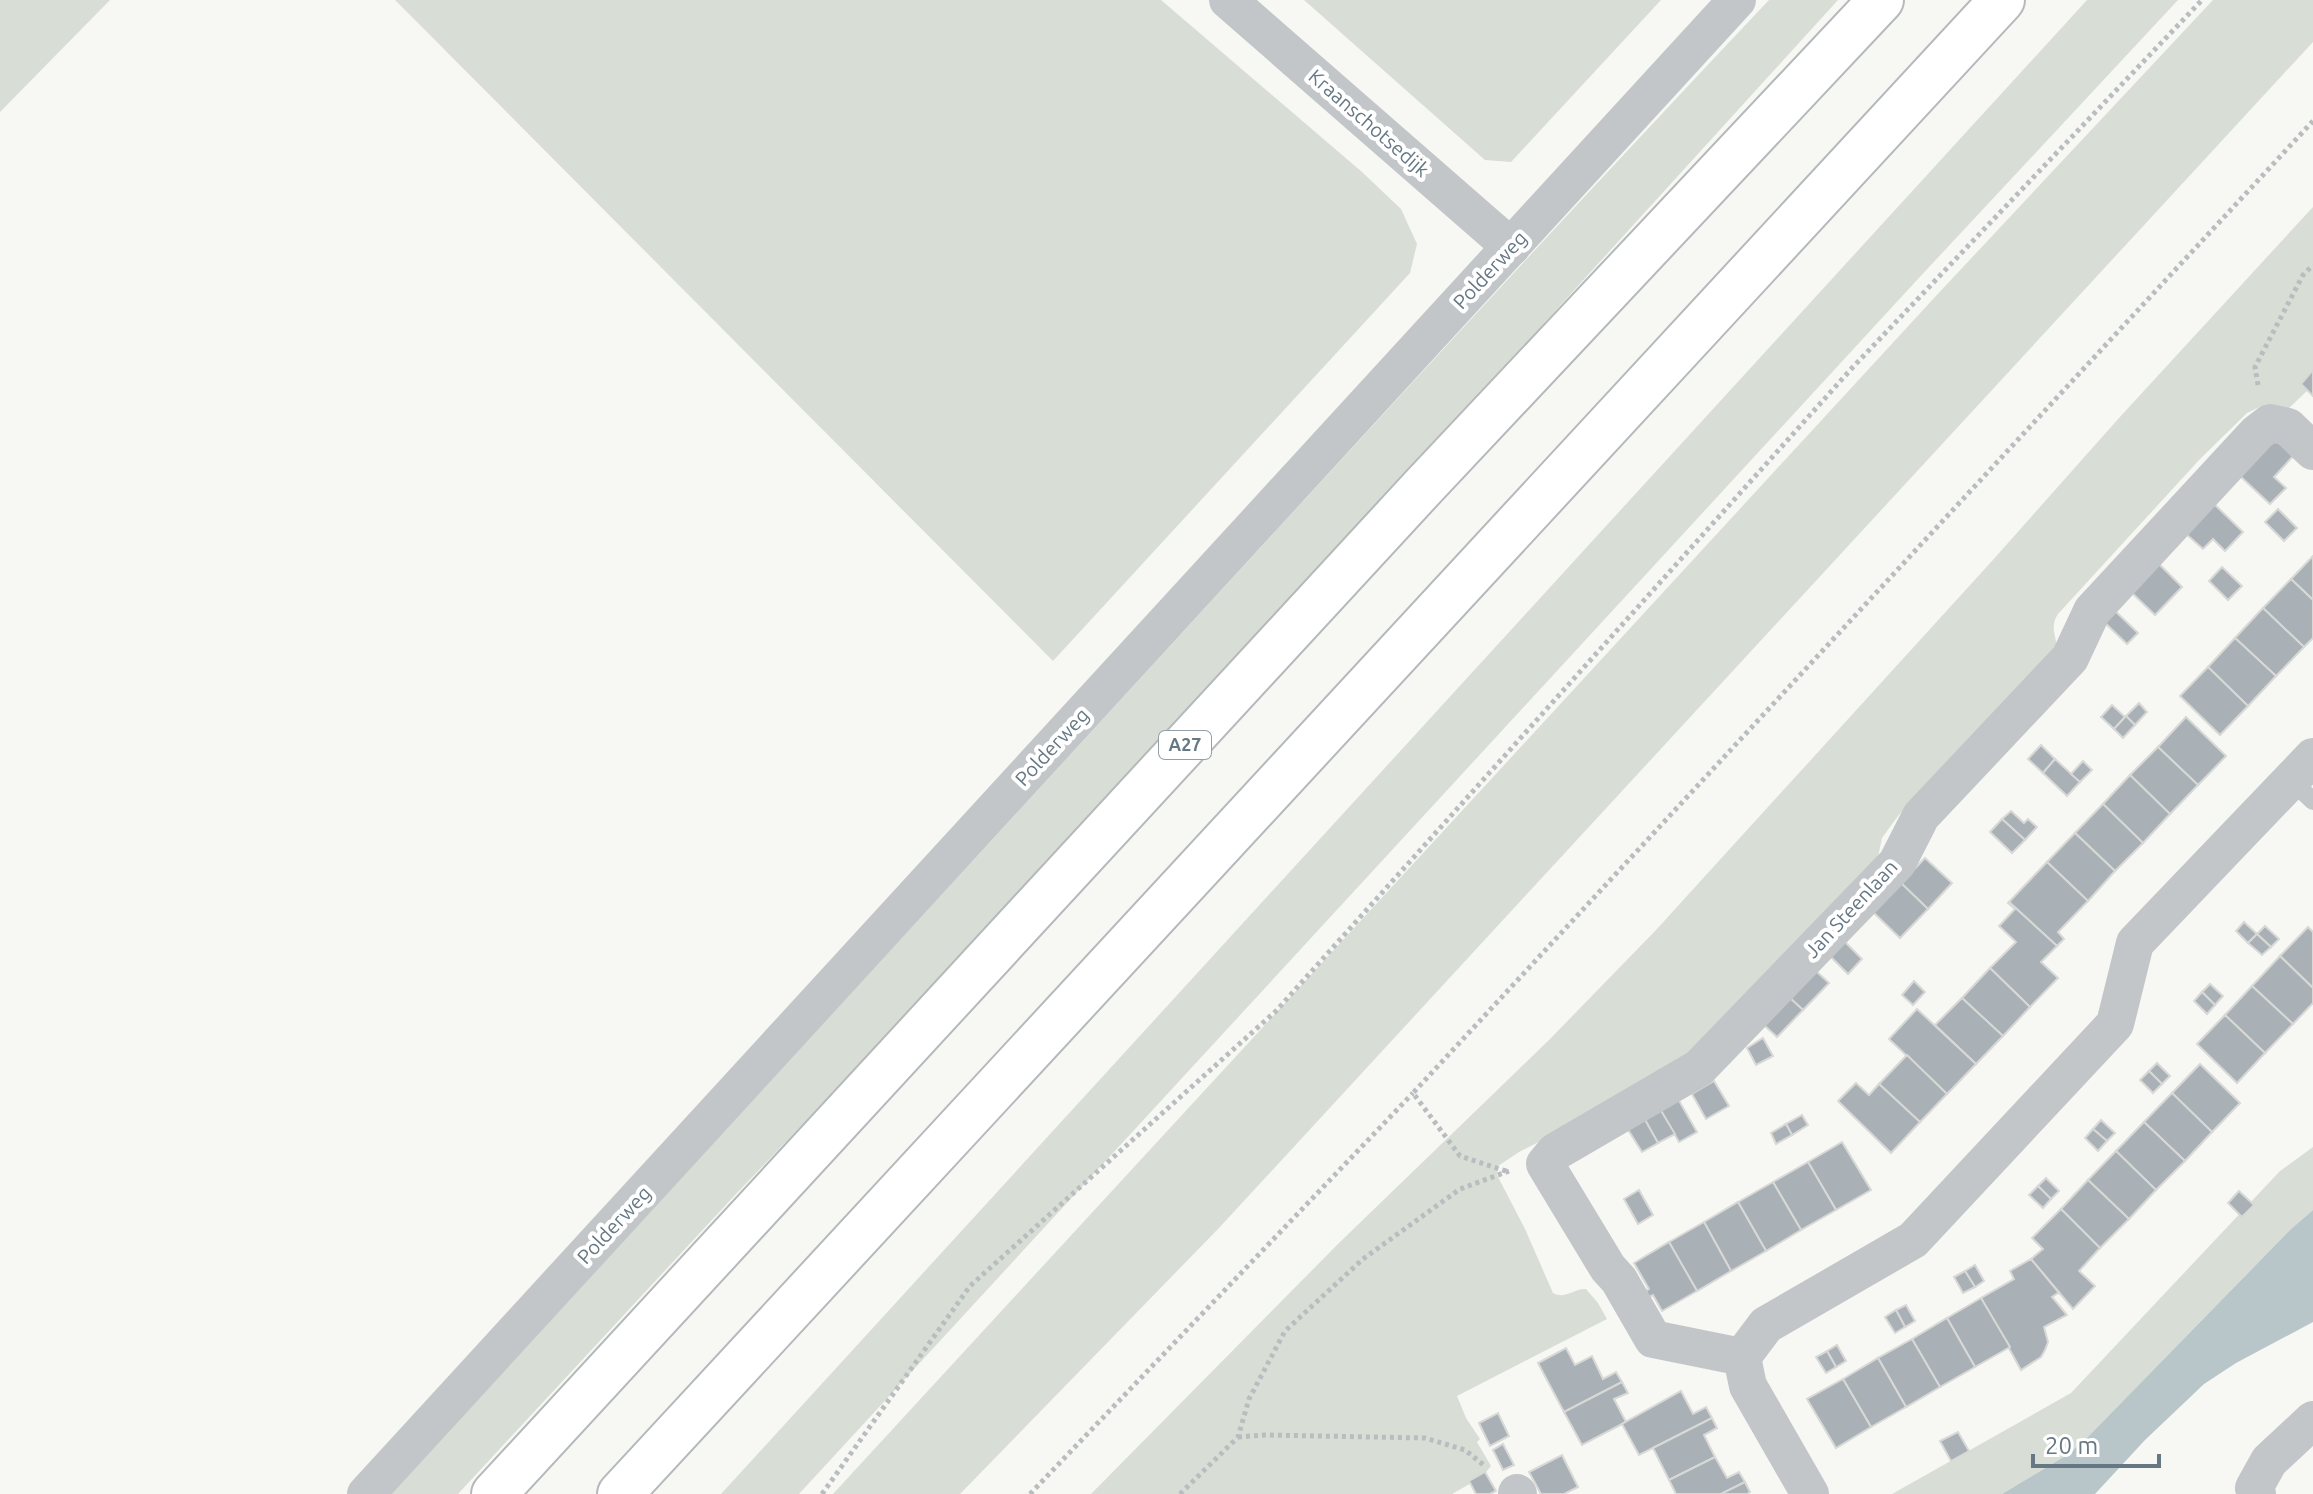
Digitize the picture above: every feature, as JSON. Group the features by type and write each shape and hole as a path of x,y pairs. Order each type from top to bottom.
{"highway":[{"name":"A27","path":"494,1494 1413,498 1881,0"},
{"path":"620,1494 2002,0"}],"street":[{"name":"Kraanschotsedijk","path":"1228,0 1511,247"},
{"name":"Polderweg","path":"366,1494 1737,0"},
{"path":"2270,423 2288,427 2313,451"},
{"name":"Jan Steenlaan","path":"1545,1164 1555,1152 1699,1068 1897,863 1921,816 2070,658 2092,611 2257,433 2270,423"},
{"path":"1810,1494 1748,1386 1742,1357 1766,1325 1913,1240 2115,1024 2135,943 2306,780"},
{"path":"1545,1164 1653,1339 1742,1357"},
{"path":"2256,1491 2269,1461 2313,1420"}],"path":[{"path":"822,1494 970,1286 1276,1011 1853,367 2202,0"},
{"path":"1030,1494 1413,1093 2313,121"},
{"path":"2270,423 2261,408 2255,367 2303,275 2313,265"},
{"path":"1413,1093 1460,1156 1508,1171"},
{"path":"1180,1494 1238,1437 1249,1399 1285,1331 1363,1259 1460,1189 1508,1171 1545,1164"},
{"path":"1238,1437 1425,1438 1465,1450 1518,1494"}],"shaded area":[{"path":"0,0 110,0 0,112"},
{"path":"395,0 1161,0 1401,209 1417,244 1410,273 1053,661"},
{"path":"1304,0 1661,0 1511,162 1485,160"},
{"path":"1769,0 1838,0 1073,841 735,1195 458,1494 380,1494 730,1123"},
{"path":"2087,0 2178,0 799,1494 721,1494"},
{"path":"2213,0 2313,0 2313,42 1218,1229 960,1494 833,1494 1935,297"},
{"path":"2313,207 2313,385 2285,412 2266,404 2247,413 2200,459 2058,614 2054,625 2057,645 1898,816 1882,838 1878,857 1683,1060 1608,1107 1519,1152 1498,1166 1497,1175 1553,1293 1562,1295 1586,1289 1607,1319 1457,1396 1491,1466 1482,1477 1452,1494 1091,1494 1339,1243 1550,1039 1656,930"},
{"path":"2313,1147 2313,1210 2082,1443 2002,1494 1892,1494 2071,1393 2280,1171"},
{"path":"2313,1210 2313,1322 2236,1363 2204,1384 2145,1440 2095,1494 2002,1494 2082,1443"}],"building":[{"path":"2313,370 2313,396 2301,384"},
{"path":"2277,437 2295,454 2274,477 2286,488 2270,504 2240,476"},
{"path":"2214,504 2243,532 2225,551 2213,539 2203,549 2185,533"},
{"path":"2278,509 2297,528 2284,541 2265,522"},
{"path":"2313,556 2313,600 2291,579"},
{"path":"2157,562 2182,587 2155,615 2130,591"},
{"path":"2222,567 2242,586 2228,600 2209,581"},
{"path":"2291,579 2313,600 2313,638 2304,647 2263,608"},
{"path":"2263,608 2304,647 2276,676 2235,638"},
{"path":"2113,609 2138,633 2127,644 2102,620"},
{"path":"2235,638 2276,676 2248,706 2208,667"},
{"path":"2208,667 2248,706 2220,735 2180,696"},
{"path":"2139,703 2147,712 2135,725 2126,716"},
{"path":"2112,705 2125,717 2114,729 2101,717"},
{"path":"2126,716 2135,725 2123,738 2114,729"},
{"path":"2186,717 2226,756 2198,785 2158,747"},
{"path":"2041,745 2055,759 2043,773 2028,759"},
{"path":"2158,747 2198,785 2170,814 2130,775"},
{"path":"2055,759 2080,782 2067,796 2043,773"},
{"path":"2083,761 2092,770 2080,782 2071,774"},
{"path":"2130,775 2170,814 2143,843 2103,804"},
{"path":"2103,804 2143,843 2115,871 2075,833"},
{"path":"2011,811 2024,823 2028,819 2037,827 2025,840 2002,819"},
{"path":"2002,819 2025,840 2012,853 1990,832"},
{"path":"2075,833 2115,871 2088,901 2047,862"},
{"path":"1925,858 1952,883 1928,909 1901,883"},
{"path":"2047,862 2088,901 2058,932 2064,939 2057,946 2009,902"},
{"path":"1901,883 1928,909 1900,938 1873,912"},
{"path":"2009,902 2057,946 2041,962 2058,978 2030,1007 1990,968 2016,942 1999,926 2015,909"},
{"path":"2244,922 2257,934 2248,943 2236,931"},
{"path":"2265,926 2279,939 2271,947 2257,934"},
{"path":"2308,927 2313,932 2313,988 2280,956"},
{"path":"2257,934 2271,947 2262,955 2248,943"},
{"path":"1844,941 1862,959 1848,974 1830,956"},
{"path":"2280,956 2313,988 2313,1003 2293,1024 2252,986"},
{"path":"1990,968 2030,1007 2003,1036 1962,998"},
{"path":"1816,971 1829,983 1803,1010 1790,998"},
{"path":"1914,981 1925,992 1913,1005 1902,995"},
{"path":"2210,984 2223,996 2215,1005 2202,992"},
{"path":"2252,986 2293,1024 2265,1053 2225,1015"},
{"path":"2202,992 2215,1005 2207,1014 2194,1001"},
{"path":"1790,998 1803,1010 1777,1037 1764,1025"},
{"path":"1962,998 2003,1036 1976,1064 1935,1025"},
{"path":"1917,1009 1976,1064 1947,1094 1889,1039"},
{"path":"2225,1015 2265,1053 2237,1083 2197,1044"},
{"path":"1763,1038 1773,1056 1756,1065 1747,1048"},
{"path":"1907,1055 1947,1094 1920,1122 1879,1084"},
{"path":"2157,1063 2170,1076 2162,1084 2149,1071"},
{"path":"2200,1064 2240,1103 2212,1132 2172,1093"},
{"path":"2149,1071 2162,1084 2153,1093 2140,1080"},
{"path":"1714,1081 1729,1106 1706,1119 1692,1094"},
{"path":"1856,1083 1869,1095 1879,1084 1920,1122 1891,1153 1838,1101"},
{"path":"2172,1093 2212,1132 2185,1161 2144,1122"},
{"path":"1678,1099 1697,1132 1679,1142 1660,1109"},
{"path":"1660,1109 1675,1134 1658,1143 1644,1118"},
{"path":"1802,1115 1808,1125 1792,1135 1786,1124"},
{"path":"1644,1118 1658,1143 1642,1152 1627,1128"},
{"path":"2101,1120 2115,1133 2107,1141 2093,1129"},
{"path":"2144,1122 2185,1161 2156,1190 2116,1151"},
{"path":"1786,1124 1792,1135 1776,1144 1771,1133"},
{"path":"2093,1129 2107,1141 2098,1151 2085,1138"},
{"path":"1842,1142 1871,1190 1836,1210 1808,1162"},
{"path":"2116,1151 2156,1190 2129,1219 2088,1180"},
{"path":"1808,1162 1836,1210 1801,1230 1773,1182"},
{"path":"2046,1178 2059,1191 2051,1199 2038,1186"},
{"path":"2088,1180 2129,1219 2100,1248 2061,1209"},
{"path":"1773,1182 1801,1230 1766,1251 1738,1202"},
{"path":"2038,1186 2051,1199 2043,1208 2029,1195"},
{"path":"1639,1190 1653,1215 1638,1224 1624,1199"},
{"path":"2239,1191 2254,1205 2242,1217 2228,1203"},
{"path":"1738,1202 1766,1251 1731,1271 1704,1222"},
{"path":"2061,1209 2100,1248 2079,1271 2095,1286 2073,1309 2031,1259 2043,1249 2032,1238"},
{"path":"1704,1222 1731,1271 1697,1291 1669,1242"},
{"path":"1669,1242 1697,1291 1662,1311 1653,1295 1649,1297 1646,1291 1649,1289 1634,1263"},
{"path":"2031,1259 2060,1294 2052,1297 2067,1315 2044,1327 2048,1342 2045,1350 2041,1357 2021,1370 1981,1298 2014,1279 2010,1271"},
{"path":"1975,1265 1984,1281 1975,1287 1965,1271"},
{"path":"1965,1271 1975,1287 1963,1293 1954,1277"},
{"path":"1981,1298 2010,1347 1975,1367 1947,1318"},
{"path":"1906,1305 1915,1321 1905,1327 1896,1310"},
{"path":"1896,1310 1905,1327 1895,1333 1885,1317"},
{"path":"1947,1318 1975,1367 1940,1387 1912,1339"},
{"path":"1912,1339 1940,1387 1906,1407 1878,1358"},
{"path":"1837,1345 1846,1361 1836,1367 1827,1351"},
{"path":"1566,1348 1575,1365 1592,1356 1603,1379 1616,1372 1622,1382 1564,1412 1538,1363"},
{"path":"1827,1351 1836,1367 1826,1373 1816,1357"},
{"path":"1878,1358 1906,1407 1871,1427 1843,1379"},
{"path":"1843,1379 1871,1427 1836,1448 1807,1399"},
{"path":"1622,1382 1628,1393 1614,1399 1626,1422 1582,1445 1564,1412"},
{"path":"1681,1391 1693,1414 1706,1407 1712,1418 1639,1455 1622,1424"},
{"path":"1498,1413 1509,1436 1490,1446 1479,1423"},
{"path":"1712,1418 1717,1428 1704,1435 1715,1457 1669,1480 1653,1448"},
{"path":"1958,1432 1969,1451 1951,1461 1940,1441"},
{"path":"1503,1444 1514,1465 1503,1470 1493,1450"},
{"path":"1562,1455 1578,1487 1564,1494 1541,1494 1529,1472"},
{"path":"1715,1457 1727,1478 1739,1472 1745,1482 1721,1494 1676,1494 1669,1480"},
{"path":"1485,1472 1496,1491 1476,1494 1469,1481"},
{"path":"1745,1482 1750,1492 1747,1494 1721,1494"}]}
